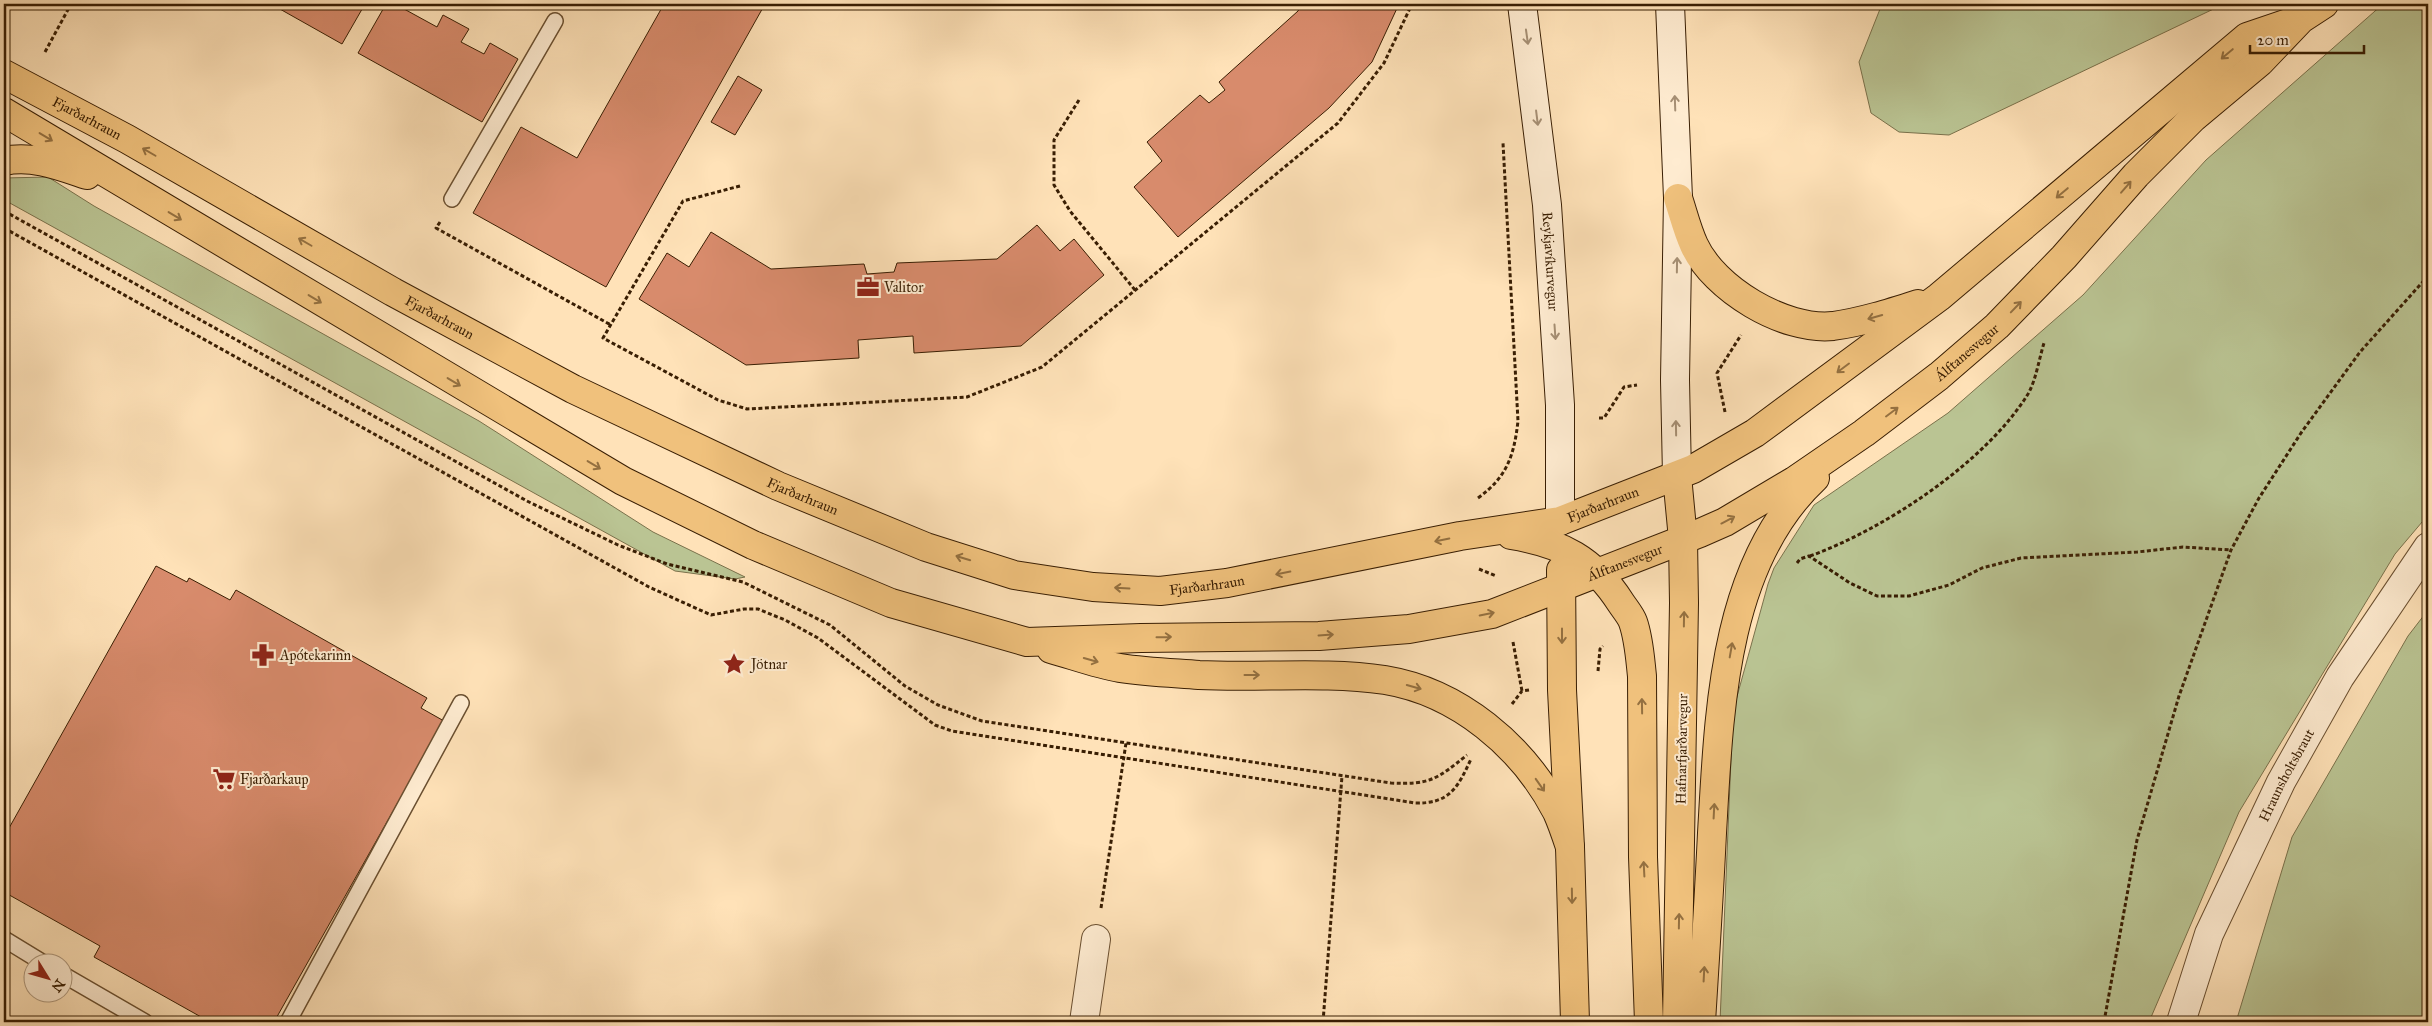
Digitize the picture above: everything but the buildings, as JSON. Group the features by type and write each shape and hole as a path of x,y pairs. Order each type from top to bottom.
{"main road":[{"name":"Reykjavíkurvegur","path":"1522,4 1547,205 1560,405 1560,534"},
{"path":"1670,4 1678,198 1675,380 1677,476"},
{"name":"Álftanesvegur","path":"1562,587 1725,522 1794,481 1939,376 1997,326 2064,257 2142,169 2193,118 2260,62 2301,19 2324,4"},
{"name":"Álftanesvegur","path":"1677,476 1755,433 1939,297 2247,37 2301,19"},
{"name":"Fjarðarhraun","path":"4,74 127,139 384,288 573,389 778,486 926,547 1014,575 1093,587 1160,591 1227,583 1490,532 1560,534 1677,476"},
{"path":"4,112 133,191 623,481 752,544 891,603 1120,668 1200,675 1348,677 1385,680 1417,687 1444,699 1480,721 1510,749 1540,784 1557,812 1570,847"},
{"path":"4,161 18,158 40,160 133,191"},
{"path":"1678,198 1694,246 1716,275 1741,297 1758,308 1791,321 1831,326 1871,319 1939,297"},
{"path":"1701,1022 1719,720 1732,644 1752,572 1763,547 1801,492 1864,432"},
{"name":"Hafnarfjarðarvegur","path":"1677,476 1683,540 1684,603 1677,1022"},
{"path":"1560,534 1579,557 1598,573 1616,594 1633,621 1639,650 1643,857 1649,1022"},
{"path":"1560,534 1562,690 1570,847 1575,1022"},
{"name":"Hraunsholtsbraut","path":"2181,1022 2209,934 2281,782 2340,677 2428,547"},
{"path":"1028,642 1141,638 1319,636 1409,629 1492,614 1562,587"},
{"path":"1084,1022 1096,939"}],"lane":[{"path":"452,200 555,21"},
{"path":"288,1022 461,703"},
{"path":"4,939 29,954"},
{"path":"72,980 145,1022"}],"path":[{"path":"45,52 71,4"},
{"path":"740,186 683,201 603,338 718,400 747,409 966,397 1042,366 1338,122 1384,63 1412,4"},
{"path":"1080,100 1054,140 1054,185 1070,211 1135,290"},
{"path":"1471,501 1479,498 1498,480 1510,463 1518,421 1502,133"},
{"path":"452,200 436,228 611,325"},
{"path":"4,228 649,586 711,615 744,608 758,609 785,620 818,638 935,725 952,731 1124,756 1340,792 1430,804 1446,796 1459,785 1472,756"},
{"path":"2104,1022 2138,840 2179,696 2231,550 2259,498 2306,426 2360,352 2428,276"},
{"path":"1725,412 1717,373 1744,329"},
{"path":"1800,559 1864,533 1951,476 2006,426 2029,392 2044,343"},
{"path":"1599,418 1604,418 1624,387 1637,385"},
{"path":"1810,556 1850,583 1877,596 1909,596 1948,585 1982,568 2021,558 2137,552 2183,547 2231,550"},
{"path":"1473,567 1499,577 1501,582"},
{"path":"1512,633 1522,691"},
{"path":"1598,673 1600,649 1607,643"},
{"path":"1506,710 1522,691 1531,690"},
{"path":"1096,939 1126,743"},
{"path":"1323,1022 1342,776"}],"green space":[{"path":"1882,4 2224,4 1949,135 1899,132 1871,113 1859,62"},
{"path":"2383,4 2428,4 2428,515 2395,554 2239,812 2149,1022 1720,1022 1733,711 1774,568 1814,505 1948,413 2083,295 2206,160"},
{"path":"48,177 94,206 479,421 653,532 745,577 735,579 675,571 8,202 4,178"},
{"path":"2428,610 2428,1022 2236,1022 2292,837 2408,636"}],"place":[{"name":"Valitor","path":"868,287"},
{"name":"Apótekarinn","path":"263,655"},
{"name":"Jötnar","path":"734,664"},
{"name":"Fjarðarkaup","path":"224,779"}]}
